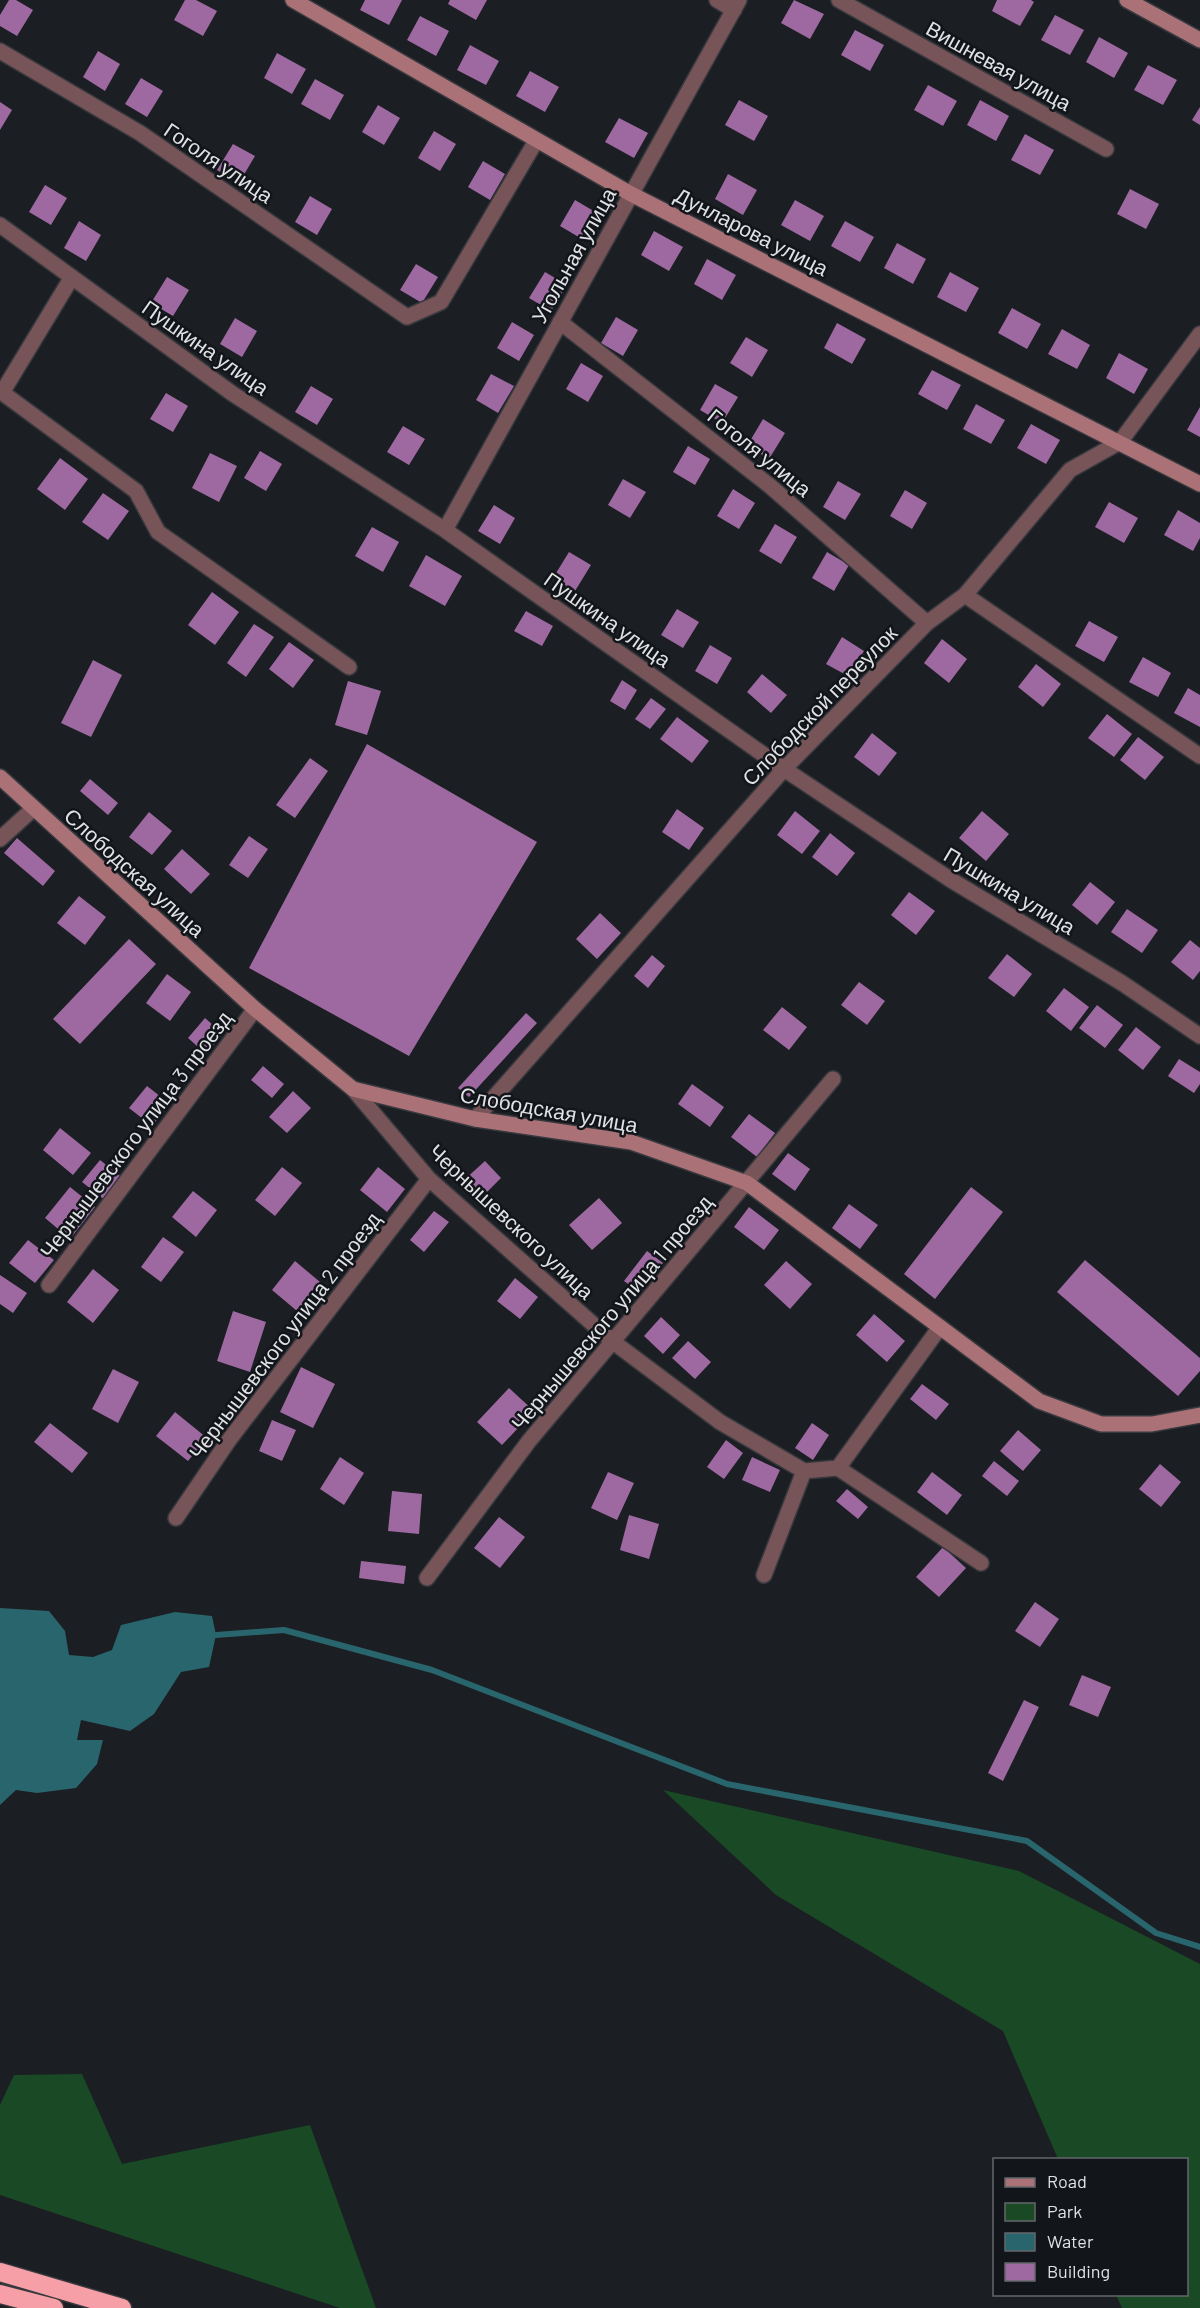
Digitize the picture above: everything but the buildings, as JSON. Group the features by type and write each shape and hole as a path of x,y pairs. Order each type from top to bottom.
{"highway":[{"path":"0,2272 123,2308"},
{"path":"0,2294 54,2308"}],"street":[{"name":"Дунларова улица","path":"293,0 631,194 1200,484"},
{"path":"717,0 736,5"},
{"name":"Вишневая улица","path":"839,0 1106,149"},
{"path":"1127,0 1200,40"},
{"name":"Угольная улица","path":"445,530 736,5"},
{"name":"Гоголя улица","path":"0,51 140,133 407,317 441,302 536,141"},
{"name":"Пушкина улица","path":"0,225 233,394 445,530 784,769 951,880 1122,983 1200,1036"},
{"path":"72,277 1,391 136,491 158,532 349,667"},
{"name":"Гоголя улица","path":"560,322 770,486 927,623"},
{"name":"Слободской переулок","path":"475,1119 784,769 927,623 965,595 1070,470 1120,442 1200,334"},
{"path":"965,595 1200,756"},
{"name":"Слободская улица","path":"0,777 255,1008 352,1089 475,1119 631,1142 747,1183 1040,1401 1101,1424 1152,1424 1200,1414"},
{"path":"0,839 34,808"},
{"name":"Чернышевского улица 3 проезд","path":"49,1285 255,1008"},
{"name":"Чернышевского улица 1 проезд","path":"427,1578 529,1441 833,1080"},
{"name":"Чернышевского улица","path":"352,1089 429,1179 612,1341 720,1422 804,1471"},
{"name":"Чернышевского улица 2 проезд","path":"176,1518 229,1440 429,1179"},
{"path":"838,1468 940,1327"},
{"path":"765,1575 804,1471 838,1468 981,1563"}],"green space":[{"path":"663,1790 1019,1871 1200,1964 1200,2308 1122,2308 1116,2296 1188,2296 1188,2158 1058,2158 1003,2031 776,1895"},
{"path":"82,2074 122,2164 310,2125 376,2308 340,2308 0,2195 0,2105 14,2075"}],"water":[{"path":"0,1608 49,1611 65,1631 69,1655 93,1657 112,1650 121,1625 175,1612 212,1616 216,1635 209,1667 181,1672 154,1714 130,1731 81,1720 77,1740 103,1740 97,1764 76,1788 37,1793 16,1790 0,1805"}],"waterway":[{"path":"216,1635 284,1630 432,1670 727,1784 1027,1841 1156,1933 1200,1947"}]}
